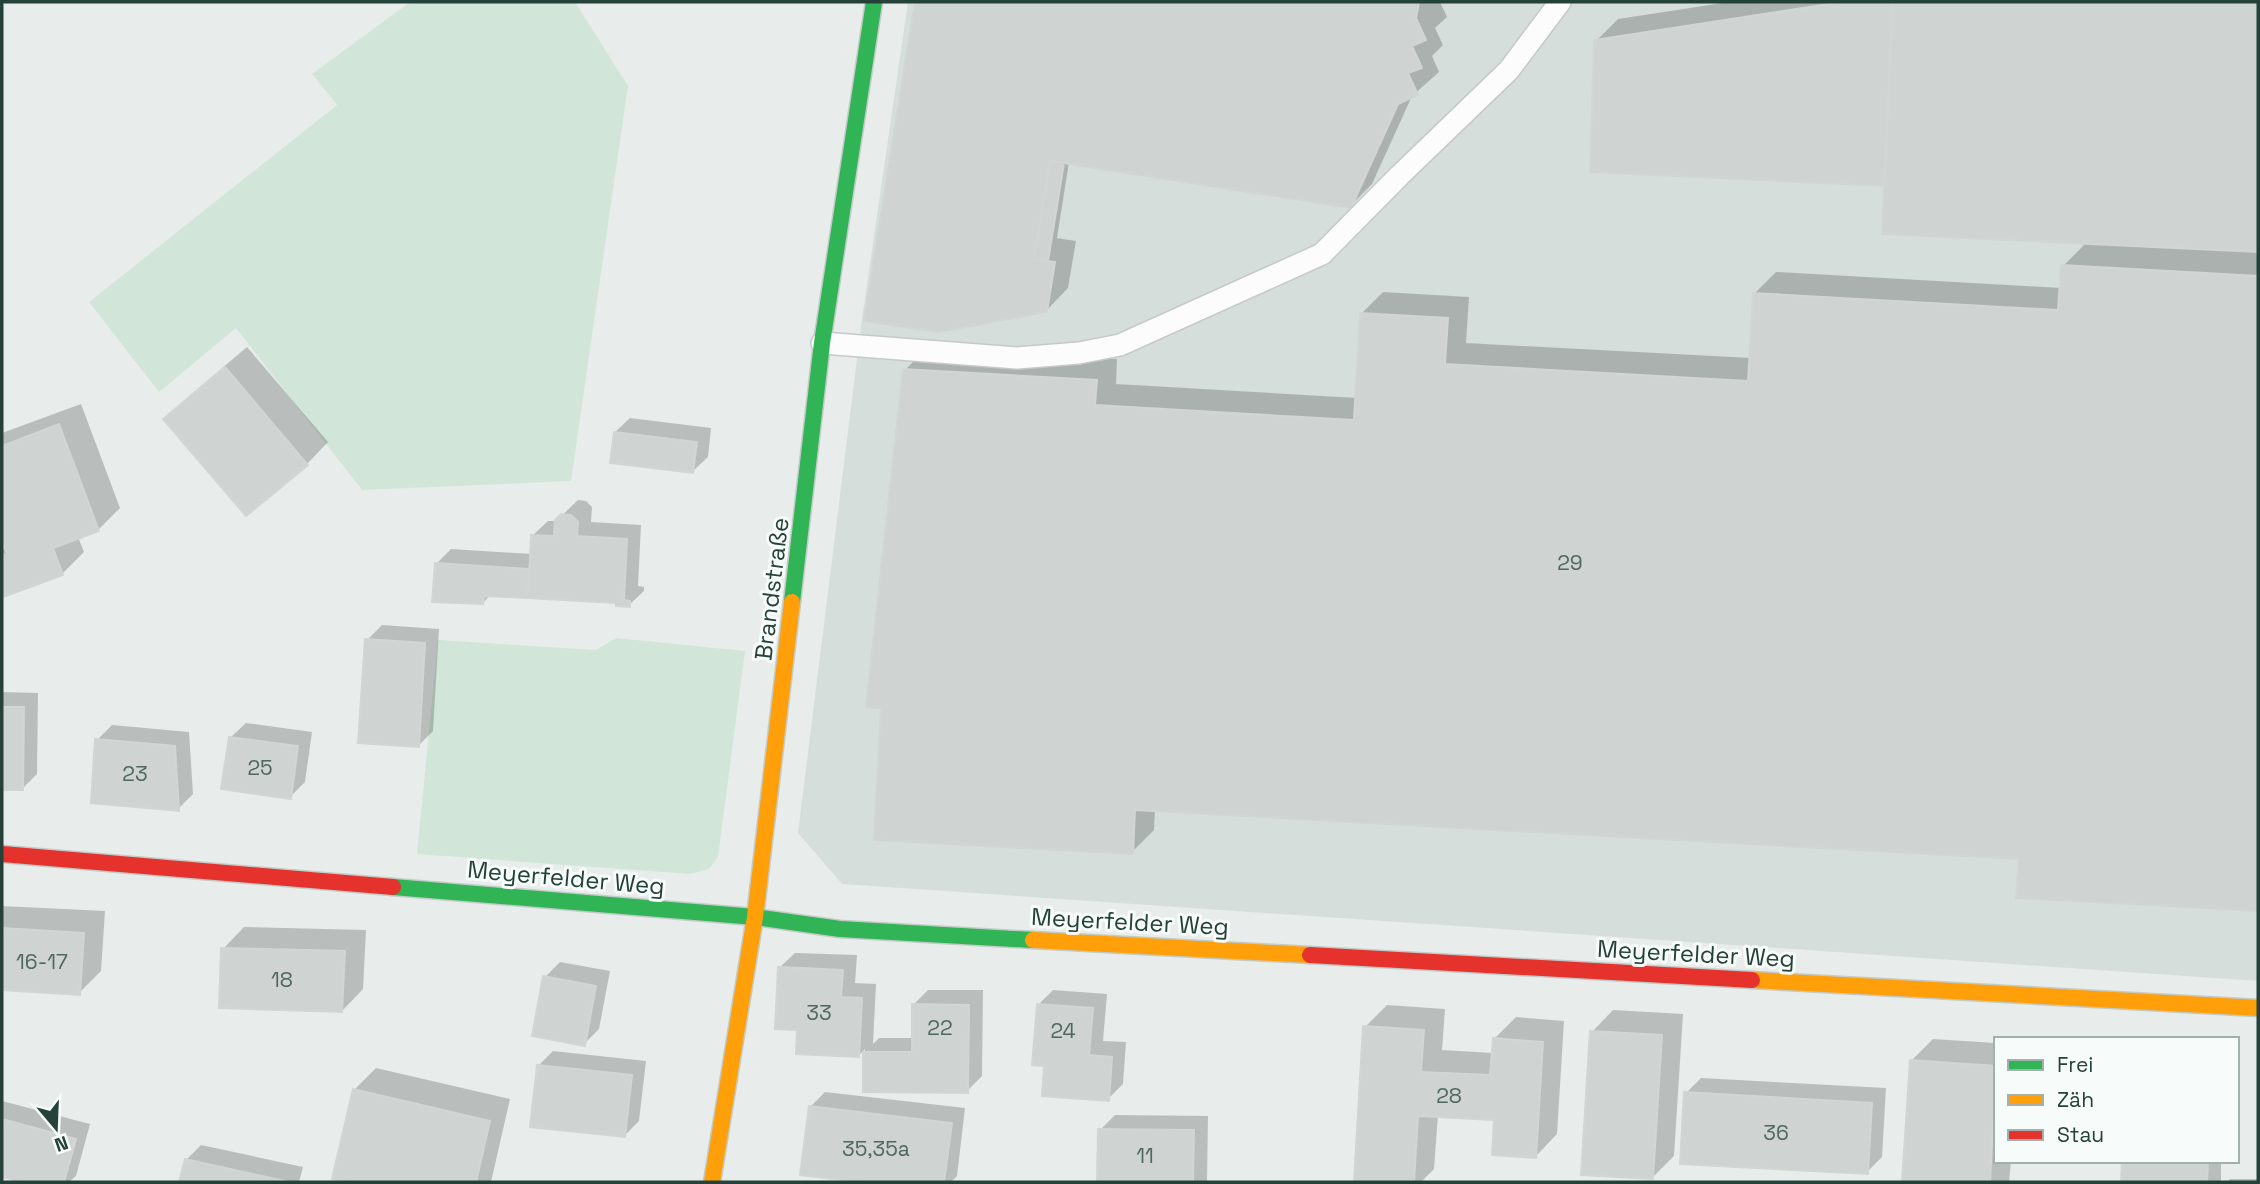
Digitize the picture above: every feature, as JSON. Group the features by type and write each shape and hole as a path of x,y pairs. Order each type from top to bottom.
{"street":[{"name":"Brandstraße","path":"712,1182 755,917 822,343 874,2"},
{"name":"Meyerfelder Weg","path":"2,854 755,917 840,929 2258,1008"}],"lane":[{"path":"822,343 1017,358 1079,353 1120,345 1322,254 1509,70 1560,2"}],"shaded area":[{"path":"908,2 2258,2 2258,981 842,884 798,833 861,326"}],"green space":[{"path":"410,2 575,2 628,86 571,481 362,490 236,328 159,392 89,302 337,105 312,74"},
{"path":"616,638 745,651 718,857 709,869 690,874 417,854 438,640 596,650"}],"building":[{"path":"915,2 1419,2 1416,18 1426,40 1412,46 1422,68 1408,73 1418,95 1398,104 1351,208 1050,161 1034,259 1055,262 1047,312 938,332 864,321"},
{"path":"1842,2 1893,2 1884,186 1590,172 1594,40"},
{"path":"1893,2 2258,2 2258,252 1882,234"},
{"path":"1050,161 1064,163 1048,261 1034,259"},
{"path":"2061,265 2258,276 2258,911 2016,898 2019,859 1135,810 1133,854 874,840 881,708 866,707 903,369 1097,380 1095,405 1354,420 1360,313 1448,318 1445,364 1748,381 1753,293 2058,310"},
{"path":"225,367 308,465 246,516 163,419"},
{"path":"59,424 99,531 53,548 63,575 3,597 2,556 7,554 2,540 2,446"},
{"path":"614,432 697,442 693,473 610,463"},
{"path":"561,514 571,515 578,522 577,536 627,539 624,600 630,601 630,607 616,606 616,603 528,598 531,535 554,536 555,520"},
{"path":"435,563 529,569 528,598 484,596 483,604 432,602"},
{"path":"365,639 425,643 419,747 358,743"},
{"path":"2,707 24,707 23,790 2,790"},
{"path":"229,737 298,746 291,799 221,789"},
{"path":"95,739 175,746 179,811 91,803"},
{"path":"2,928 84,933 80,995 2,990"},
{"path":"221,948 345,951 342,1012 219,1008"},
{"path":"778,967 843,970 841,997 862,998 859,1057 796,1054 797,1030 775,1029"},
{"path":"543,976 596,986 585,1046 532,1036"},
{"path":"912,1004 969,1005 968,1093 863,1092 863,1052 912,1052"},
{"path":"1037,1004 1093,1008 1089,1055 1112,1057 1109,1101 1042,1096 1044,1066 1032,1065"},
{"path":"1363,1026 1424,1030 1421,1072 1490,1075 1493,1038 1543,1042 1536,1158 1492,1155 1494,1120 1418,1116 1414,1182 1354,1182"},
{"path":"1590,1031 1662,1035 1653,1179 1581,1175"},
{"path":"1910,1060 1994,1066 1990,1182 1902,1182"},
{"path":"537,1065 632,1075 625,1137 530,1127"},
{"path":"353,1089 490,1121 476,1182 348,1182 332,1179"},
{"path":"1684,1092 1872,1103 1868,1174 1680,1164"},
{"path":"809,1106 952,1123 944,1182 861,1182 800,1175"},
{"path":"2,1119 76,1139 64,1182 21,1182 2,1177"},
{"path":"1098,1129 1194,1130 1193,1182 1097,1182"},
{"path":"185,1159 289,1182 179,1182"},
{"path":"2122,1163 2208,1163 2207,1182 2121,1182"}],"traffic: fast":[{"path":"792,602 822,343 874,2"},
{"path":"393,887 755,917 840,929 1033,940"}],"traffic: slow":[{"path":"712,1182 755,917 792,602"},
{"path":"1033,940 1310,955"},
{"path":"1752,980 2258,1008"}],"traffic: jam":[{"path":"2,854 393,887"},
{"path":"1310,955 1752,980"}]}
